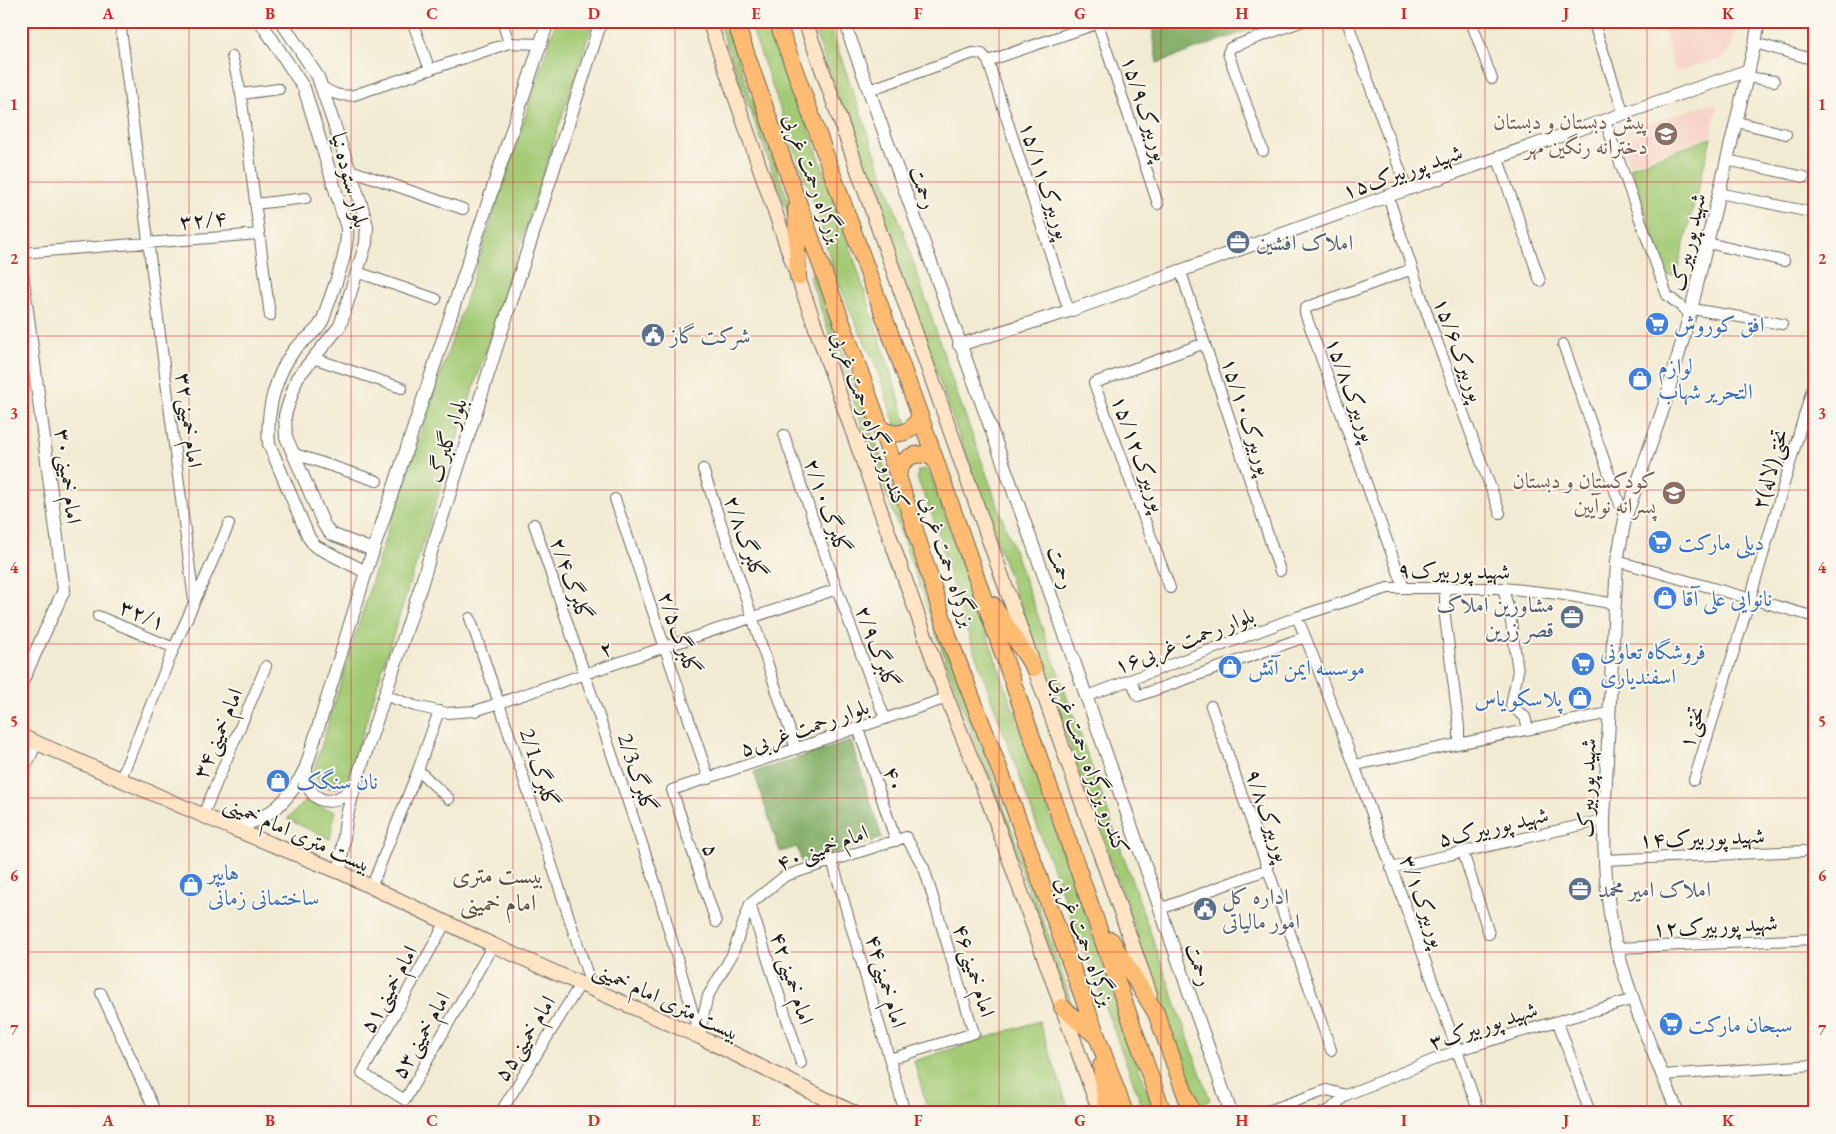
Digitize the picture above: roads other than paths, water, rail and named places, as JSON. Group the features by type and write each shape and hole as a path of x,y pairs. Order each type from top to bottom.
{"highway":[{"name":"بزرگراه رحمت غربی","path":"735,21 795,194 898,476 949,638 1007,789 1125,1113"},
{"name":"بزرگراه رحمت غربی","path":"778,21 920,416 1163,1113"},
{"path":"795,194 798,277"},
{"path":"881,430 888,433 904,433 917,424 920,416"},
{"path":"898,476 902,462 908,457 922,454 935,459"},
{"path":"978,581 1034,668"},
{"path":"1095,914 1156,1013 1192,1113"},
{"path":"1062,1007 1097,1038 1107,1113"}],"main road":[{"name":"کندرو بزرگراه رحمت غربی","path":"709,21 947,698 990,806 1100,1113"},
{"name":"کندرو بزرگراه رحمت غربی","path":"805,21 1156,1013"},
{"name":"بیست متری امام خمینی","path":"21,736 121,778 234,829 340,872 493,945 700,1037 854,1113"}],"street":[{"name":"امام خمینی۳۲","path":"120,21 150,243 194,601"},
{"name":"بلوار ستوده نیا","path":"260,21 304,88 347,228 348,240 321,324 295,349 284,365 271,401 267,427 268,444 309,538 315,546 366,572"},
{"name":"بلوار ستوده نیا","path":"281,21 318,77 367,226 366,243 340,326 296,378 285,415 286,437 324,525 330,534 373,550"},
{"path":"412,21 430,70"},
{"path":"502,21 509,43"},
{"name":"بلوار گلبرگ","path":"234,829 254,822 288,798 297,786 306,767 373,550 548,21"},
{"name":"بلوار گلبرگ","path":"340,872 346,819 355,785 420,589 601,21"},
{"path":"844,21 850,38"},
{"path":"850,38 851,21"},
{"path":"1263,151 1228,53 1230,48 1237,45 1303,21"},
{"path":"1348,21 1407,190"},
{"path":"1471,21 1492,79"},
{"path":"1593,21 1624,114"},
{"name":"شهید پوربیرک","path":"1678,1113 1634,999 1617,948 1610,915 1604,860 1604,820 1617,560 1625,519 1664,406 1691,311 1737,122 1759,21"},
{"name":"پوربیرک۱۵/۹","path":"988,61 1096,24 1099,27 1158,204"},
{"name":"رحمت","path":"850,38 959,345 1054,603 1085,697 1231,1113"},
{"path":"321,86 334,95 354,96 509,43 541,44"},
{"path":"1755,43 1815,60"},
{"path":"869,90 973,52 982,54 988,61"},
{"path":"232,56 241,94 270,316"},
{"name":"پوربیرک۱۵/۱۱","path":"988,61 1069,311"},
{"path":"1748,74 1774,82"},
{"name":"شهید پوربیرک۱۵","path":"959,345 1069,311 1388,196 1624,114 1748,74"},
{"path":"241,94 279,89"},
{"path":"1604,121 1667,296 1691,311 1782,324"},
{"path":"1737,122 1786,134"},
{"path":"1498,158 1540,281"},
{"path":"1727,160 1804,177"},
{"path":"350,170 463,209"},
{"path":"1719,193 1815,213"},
{"name":"پوربیرک۱۵/۶","path":"1388,196 1412,269 1500,513"},
{"path":"255,204 306,198"},
{"name":"۳۲/۴","path":"21,253 259,234"},
{"path":"1708,243 1784,262"},
{"name":"امام خمینی۳۰","path":"21,265 64,590 21,684"},
{"name":"پوربیرک۱۵/۸","path":"1404,588 1305,309 1412,269"},
{"path":"357,272 436,299"},
{"name":"پوربیرک۱۵/۱۰","path":"1180,272 1280,571"},
{"name":"پوربیرک۱۵/۱۲","path":"1170,588 1094,383 1204,343"},
{"path":"1563,344 1625,519"},
{"path":"313,358 402,388"},
{"name":"۲تختی(لاله)","path":"1750,599 1815,379"},
{"name":"گلبرگ۲/۱۰","path":"784,435 837,589"},
{"path":"292,453 377,482"},
{"name":"گلبرگ۲/۸","path":"703,469 796,749"},
{"name":"گلبرگ۲/۵","path":"615,499 709,779"},
{"path":"121,778 174,648 229,524"},
{"name":"گلبرگ۲/۴","path":"534,524 585,674"},
{"path":"332,555 338,555 345,551 345,543 340,538"},
{"path":"1617,560 1815,617"},
{"name":"شهید پوربیرک۹","path":"1297,617 1388,588 1503,588 1559,594 1614,604"},
{"path":"1445,588 1445,617 1459,727 1459,743"},
{"path":"1503,588 1510,614 1518,671 1511,706 1525,717 1528,729"},
{"name":"۲","path":"384,695 414,706 447,713 475,711 837,589"},
{"name":"گلبرگ۲/۹","path":"837,589 885,719"},
{"name":"تختی۱","path":"1694,780 1750,599"},
{"name":"۳۲/۱","path":"98,616 174,648"},
{"name":"بلوار رحمت غربی۱۶","path":"1085,697 1297,617"},
{"name":"پوربیرک۳/۱","path":"1297,617 1355,765 1458,1050 1478,1113"},
{"name":"2/1گلبرگ","path":"470,618 546,845 586,986"},
{"path":"1131,680 1138,696 1305,637"},
{"name":"امام خمینی۳۴","path":"203,815 266,666"},
{"name":"2/3گلبرگ","path":"585,674 656,885 700,1037"},
{"name":"بلوار رحمت غربی۵","path":"672,790 947,698"},
{"name":"پوربیرک۹/۸","path":"1211,706 1331,1050"},
{"path":"372,888 439,711"},
{"path":"1355,765 1609,713"},
{"name":"۴۰","path":"858,728 901,839"},
{"path":"21,777 37,743"},
{"path":"306,767 307,781 311,790 317,797 326,801 343,797 355,785"},
{"path":"418,770 449,799"},
{"name":"۵","path":"672,790 716,922"},
{"name":"شهید پوربیرک۵","path":"1392,868 1604,820"},
{"name":"امام خمینی۴۰","path":"750,904 785,876 901,839"},
{"name":"امام خمینی۴۶","path":"890,1059 974,1033 924,868 901,839"},
{"name":"شهید پوربیرک۱۴","path":"1604,860 1803,851"},
{"path":"1463,852 1489,934"},
{"name":"۴۴امام خمینی","path":"832,860 906,1113"},
{"path":"1160,909 1268,869"},
{"path":"700,1037 708,996 732,955 750,904"},
{"name":"امام خمینی۴۲","path":"750,904 801,1063"},
{"name":"امام خمینی۵۱","path":"362,1073 446,922"},
{"name":"شهید پوربیرک۱۲","path":"1617,948 1815,939"},
{"name":"امام خمینی۵۳","path":"362,1073 405,1100 493,945"},
{"name":"امام خمینی۵۵","path":"500,1113 586,986"},
{"path":"101,993 156,1113"},
{"name":"شهید پوربیرک۳","path":"1346,1095 1458,1050 1634,999"},
{"path":"1558,1022 1590,1113"},
{"path":"1662,1074 1815,1065"},
{"path":"1262,1113 1327,1090 1346,1095"},
{"path":"1322,1113 1330,1110 1346,1095"}],"place":[{"name":"پیش دبستان و دبستان دخترانه رنگین مهر","path":"1666,134"},
{"name":"املاک افشین","path":"1238,242"},
{"name":"افق کوروش","path":"1657,324"},
{"name":"شرکت گاز","path":"653,335"},
{"name":"لوازم التحریر شهاب","path":"1640,379"},
{"name":"کودکستان و دبستان پسرانه نوآیین","path":"1674,493"},
{"name":"دیلی مارکت","path":"1660,542"},
{"name":"نانوایی علی آقا","path":"1665,598"},
{"name":"مشاورین املاک قصر زرین","path":"1572,617"},
{"name":"فروشگاه تعاونی اسفندیاری","path":"1583,664"},
{"name":"موسسه ایمن آتش","path":"1230,667"},
{"name":"پلاسکو یاس","path":"1580,698"},
{"name":"نان سنگک","path":"278,781"},
{"name":"هایپر ساختمانی زمانی","path":"191,885"},
{"name":"املاک امیر محمد","path":"1580,889"},
{"name":"اداره کل امور مالیاتی","path":"1205,909"},
{"name":"سبحان مارکت","path":"1671,1024"}],"district":[{"name":"بیست متری امام خمینی","path":"498,889"}]}
